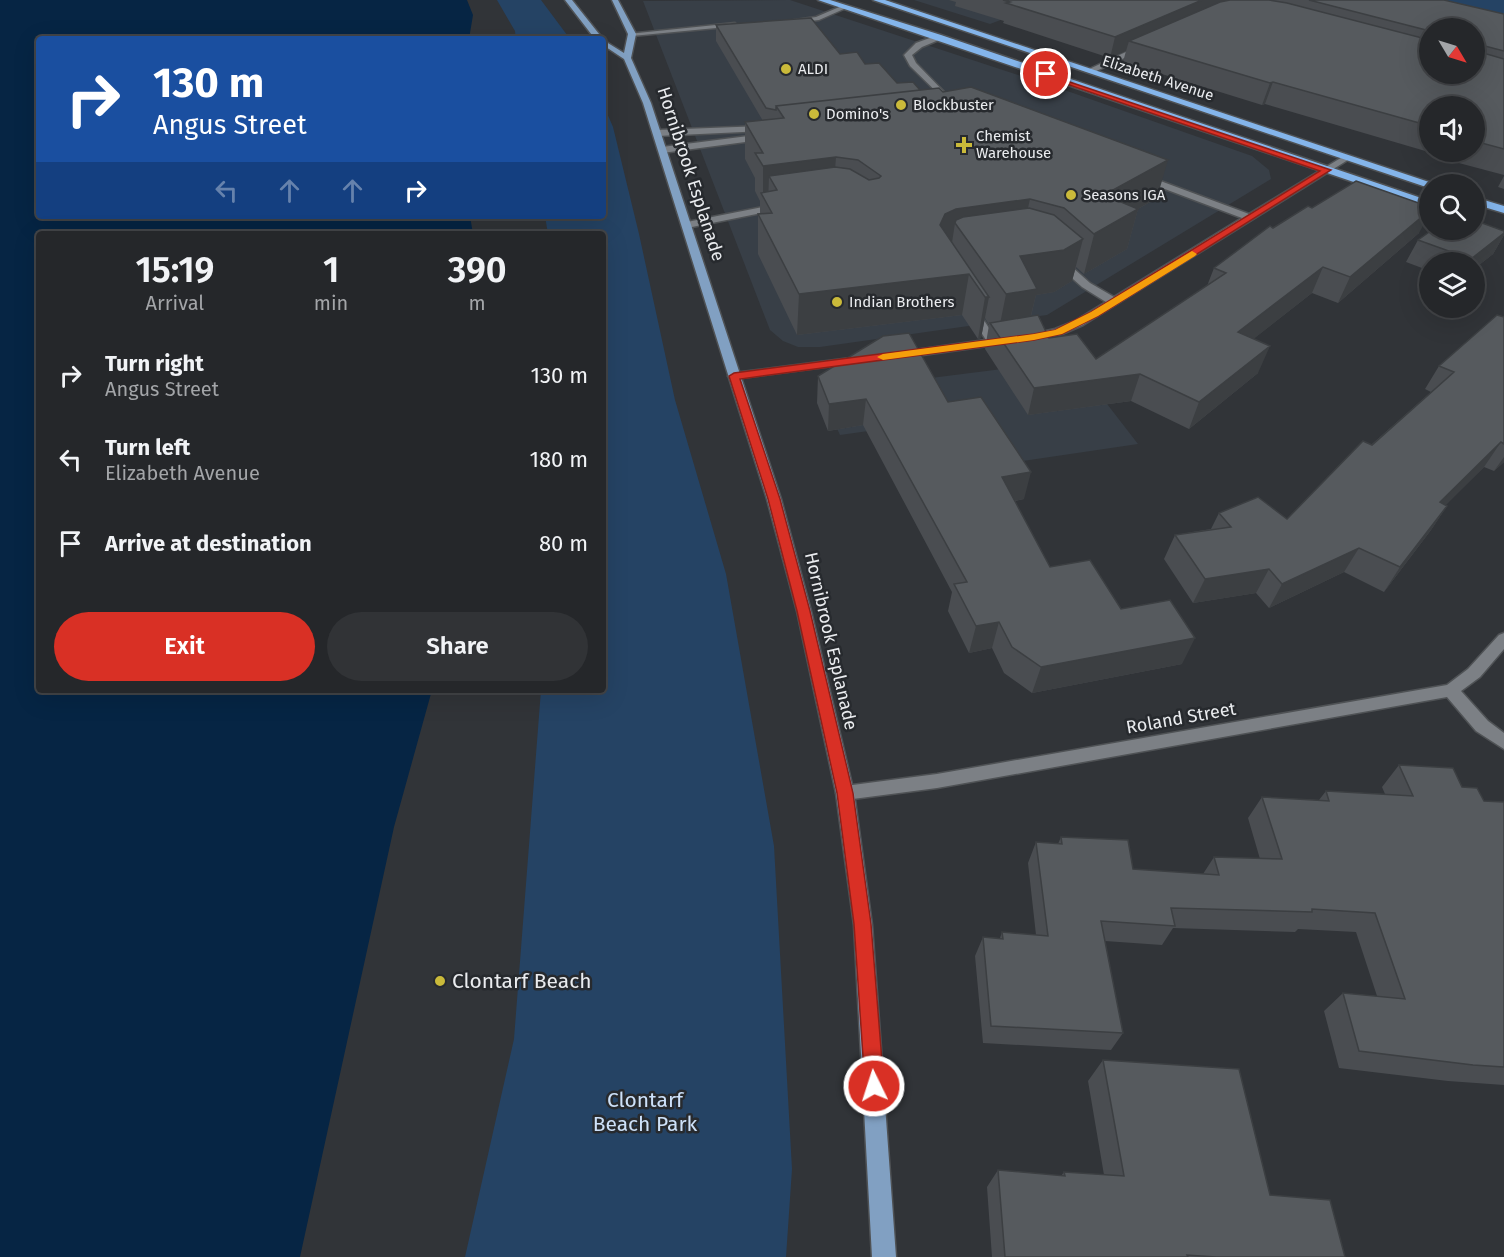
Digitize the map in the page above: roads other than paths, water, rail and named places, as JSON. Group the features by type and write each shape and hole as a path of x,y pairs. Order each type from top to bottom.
{"highway":[{"name":"Elizabeth Avenue","path":"822,0 938,37 1419,202"},
{"name":"Elizabeth Avenue","path":"877,0 1419,181"},
{"path":"1485,204 1504,210"}],"main road":[{"path":"568,0 597,36"},
{"path":"606,44 627,58 632,34 615,0"},
{"name":"Hornibrook Esplanade","path":"627,58 647,103 774,499 804,611 845,793 863,924 884,1257"}],"street":[{"path":"782,22 817,19 844,7"},
{"path":"632,34 747,24"},
{"path":"938,37 919,45 908,55 913,64 953,106"},
{"path":"1089,71 1151,44"},
{"path":"657,133 755,128 778,133 662,150"},
{"path":"890,356 1058,332 1079,323 1347,158"},
{"path":"1134,175 1250,218"},
{"path":"687,225 793,205"},
{"path":"1050,252 1086,285 1113,302"},
{"path":"965,300 993,343"},
{"path":"734,376 867,359"},
{"name":"Roland Street","path":"845,793 947,779 1451,690 1474,674 1504,639"},
{"path":"1451,690 1482,726 1504,742"}],"place":[{"name":"ALDI","path":"786,69"},
{"name":"Blockbuster","path":"901,105"},
{"name":"Domino's","path":"814,114"},
{"name":"Chemist Warehouse","path":"964,145"},
{"name":"Seasons IGA","path":"1071,195"},
{"name":"Indian Brothers","path":"837,302"},
{"name":"Clontarf Beach","path":"440,981"}],"park label":[{"name":"Clontarf Beach Park","path":"645,1112"}]}
